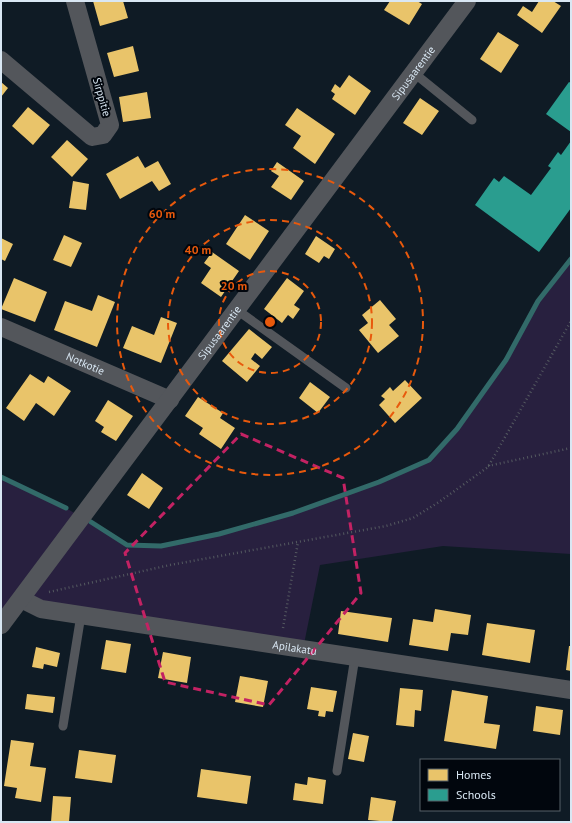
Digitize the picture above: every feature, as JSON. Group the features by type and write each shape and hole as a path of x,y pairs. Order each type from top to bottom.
{"street":[{"name":"Sirppitie","path":"1,60 92,137 103,135 110,125 75,1"},
{"name":"Sipusaarentie","path":"1,625 414,73 461,3"},
{"name":"Notkotie","path":"1,327 170,400"},
{"name":"Apilakatu","path":"21,599 41,609 571,690"}],"lane":[{"path":"414,73 472,120"},
{"path":"237,310 346,388"},
{"path":"63,726 81,615"},
{"path":"337,771 355,657"}],"path":[{"path":"488,467 548,359 571,322"},
{"path":"21,599 69,586 170,565 386,526 413,518 439,502 488,467 571,448"},
{"path":"280,645 298,542"}],"highlighted area":[{"path":"241,434 343,478 361,593 269,705 165,682 125,553"}],"shaded area":[{"path":"571,259 571,554 443,546 320,565 303,649 21,599 1,625 1,477 66,508 127,545 161,546 219,534 293,513 379,482 429,460 457,429 506,360 538,301"}],"building: Homes":[{"path":"93,1 123,1 128,18 100,26"},
{"path":"390,1 417,1 422,4 409,25 384,10"},
{"path":"539,1 553,1 561,6 542,33 517,15 523,6 532,12"},
{"path":"498,32 519,45 501,73 480,59"},
{"path":"133,46 139,71 114,77 107,53"},
{"path":"349,75 371,91 355,115 332,99 335,94 331,91 335,84 340,88"},
{"path":"1,82 8,88 1,97"},
{"path":"147,92 151,118 123,122 119,97"},
{"path":"420,98 439,111 422,135 403,123"},
{"path":"28,107 50,125 33,145 12,126"},
{"path":"297,108 335,134 315,164 293,148 301,136 285,125"},
{"path":"67,140 88,159 72,177 51,157"},
{"path":"138,156 145,168 158,161 171,184 159,191 152,181 120,199 106,174"},
{"path":"277,162 304,181 291,200 271,187 279,176 271,171"},
{"path":"73,181 89,184 86,210 69,208"},
{"path":"245,215 269,231 250,260 226,244"},
{"path":"64,235 82,243 71,267 53,260"},
{"path":"316,236 335,249 329,259 324,256 319,263 305,254"},
{"path":"1,238 13,244 5,261 1,259"},
{"path":"212,252 239,271 221,297 201,283 211,268 204,263"},
{"path":"14,278 47,292 35,322 1,309"},
{"path":"287,278 304,291 294,305 300,309 293,319 288,315 282,323 264,309"},
{"path":"98,295 115,302 97,347 54,330 65,301 92,311"},
{"path":"380,300 396,319 389,325 399,336 378,353 359,330 368,323 362,315"},
{"path":"161,317 177,323 161,363 123,348 132,326 154,335"},
{"path":"249,329 272,347 262,359 255,353 251,359 260,366 247,382 222,361"},
{"path":"30,374 44,383 48,376 71,391 54,416 36,403 24,421 6,408"},
{"path":"405,380 422,398 395,423 379,405 385,399 381,396 390,387 393,391"},
{"path":"310,382 330,397 318,413 299,398"},
{"path":"198,397 223,413 220,418 235,428 221,449 199,434 203,428 185,416"},
{"path":"108,400 133,416 116,441 101,432 104,427 95,421"},
{"path":"142,473 163,488 149,509 127,495"},
{"path":"435,609 471,615 468,635 451,633 448,651 409,645 413,619 433,622"},
{"path":"341,611 392,618 388,642 338,634"},
{"path":"487,623 535,630 530,663 482,655"},
{"path":"106,640 131,644 126,673 101,669"},
{"path":"569,646 571,646 571,671 566,670"},
{"path":"36,647 60,653 57,667 44,664 43,669 32,667"},
{"path":"163,652 191,657 187,683 158,678"},
{"path":"240,676 268,681 263,707 235,702"},
{"path":"311,687 337,691 333,712 326,711 325,717 318,716 319,711 307,709"},
{"path":"400,688 423,690 421,711 415,710 414,727 396,725"},
{"path":"452,690 488,696 484,723 500,725 496,749 444,741"},
{"path":"27,694 55,697 53,713 25,709"},
{"path":"536,706 563,710 560,735 533,731"},
{"path":"353,733 369,736 364,762 348,759"},
{"path":"11,740 34,743 30,766 46,768 41,802 15,798 17,788 4,786"},
{"path":"79,750 116,755 112,783 75,778"},
{"path":"201,769 251,776 247,804 197,797"},
{"path":"308,777 326,780 323,804 293,800 295,783 307,785"},
{"path":"53,796 71,797 69,822 51,822"},
{"path":"371,797 396,801 392,822 368,820"}],"building: Schools":[{"path":"569,82 571,83 571,132 546,114"},
{"path":"571,141 571,208 539,252 475,205 494,178 499,182 504,176 531,195 551,168 548,166 558,152 561,155"}],"waterway":[{"path":"91,522 127,545 161,546 219,534 293,513 379,482 429,460 457,429 506,360 538,301 571,259"},
{"path":"1,477 66,508"}]}
